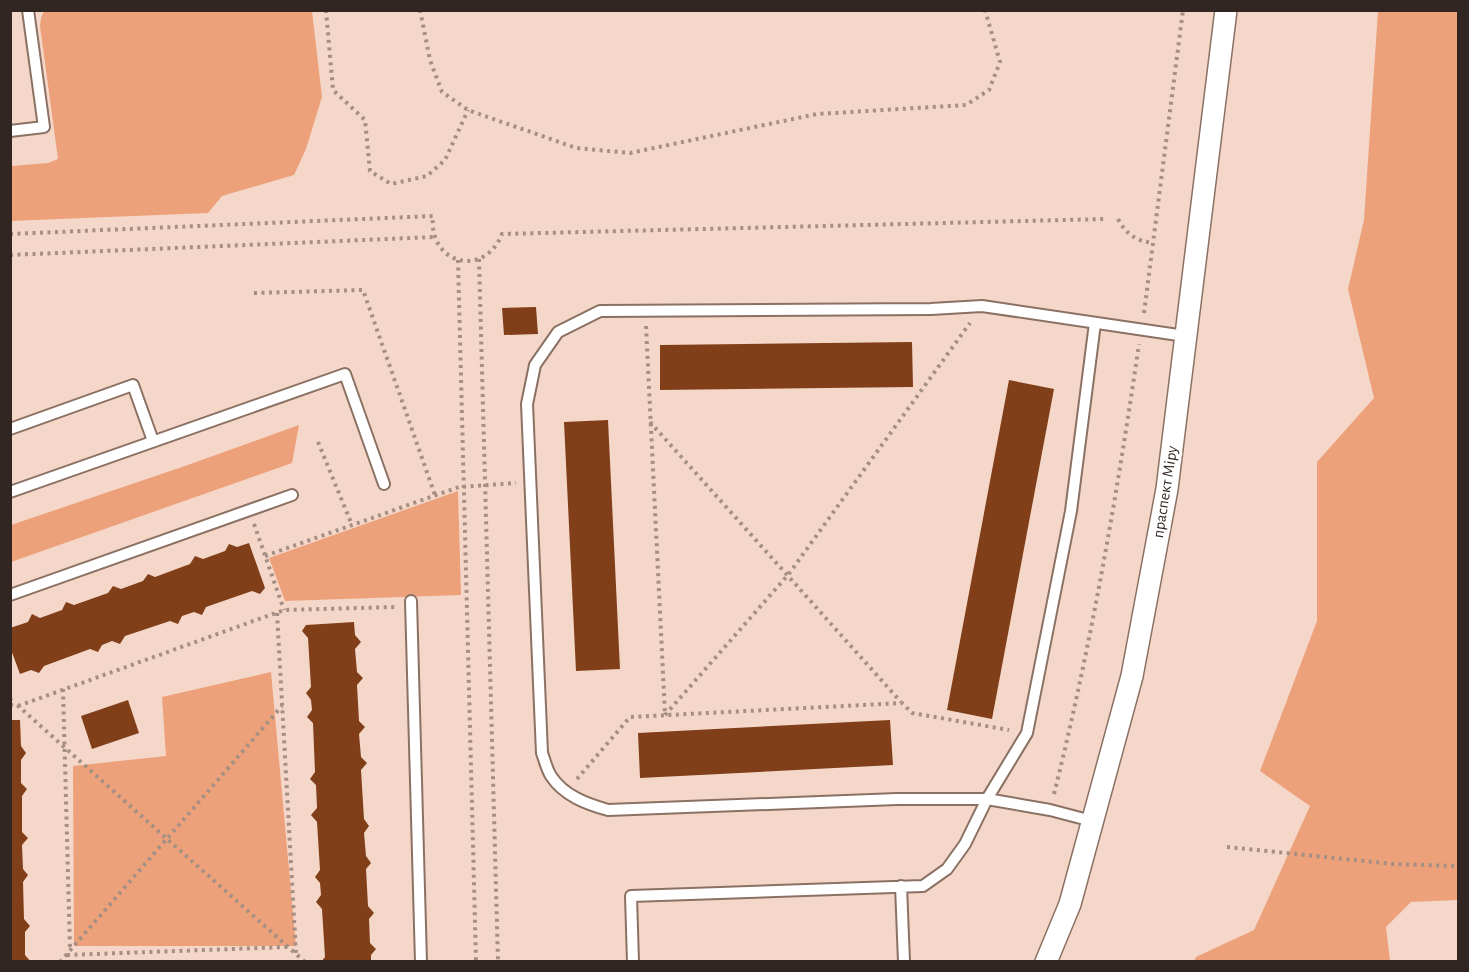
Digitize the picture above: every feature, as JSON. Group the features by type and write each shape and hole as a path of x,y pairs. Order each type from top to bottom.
{"street":[{"name":"праспект Міру","path":"1046,962 1070,904 1134,665 1167,489 1226,10"}],"lane":[{"path":"10,131 44,127 28,10"},
{"path":"1092,821 1050,810 987,799 897,799 608,810 585,803 566,792 551,776 542,753 527,404 535,364 558,332 600,311 931,309 982,306 1185,336"},
{"path":"633,962 631,896 922,886 947,869 965,844 987,799 1028,733 1071,511 1095,323"},
{"path":"10,492 345,374 384,484"},
{"path":"10,429 133,385 153,441"},
{"path":"10,595 292,495"},
{"path":"411,601 421,962"},
{"path":"901,886 904,962"}],"path":[{"path":"326,10 333,90 365,120 370,171 391,184 427,176 445,160 468,110"},
{"path":"420,10 430,60 442,92 468,110 576,148 630,153 818,114 966,105 989,90 999,62 985,10"},
{"path":"1050,810 1069,733 1119,481 1142,329 1182,10"},
{"path":"10,234 433,216 432,227 439,248 458,260 469,261 490,253 498,245 502,234 1105,219"},
{"path":"1118,219 1124,230 1132,237 1153,243"},
{"path":"10,255 434,237"},
{"path":"479,259 498,962"},
{"path":"458,260 476,962"},
{"path":"254,293 363,290 435,495"},
{"path":"665,715 788,575 982,306"},
{"path":"645,311 665,715"},
{"path":"651,422 912,713 1028,733"},
{"path":"318,442 352,525"},
{"path":"265,556 435,495 464,487 531,482"},
{"path":"253,523 284,610"},
{"path":"14,706 284,610 398,608"},
{"path":"277,613 296,954"},
{"path":"63,689 70,951"},
{"path":"10,698 14,706 65,747 305,962"},
{"path":"566,792 630,717 902,703"},
{"path":"60,962 282,706"},
{"path":"1227,847 1394,864 1458,866"},
{"path":"66,955 288,947"}],"shaded area":[{"path":"44,11 312,11 322,97 306,149 294,175 222,196 208,213 11,221 11,166 48,163 58,159 40,26"},
{"path":"1378,11 1458,11 1458,900 1411,902 1386,927 1390,961 1194,961 1196,957 1254,930 1310,806 1260,771 1317,621 1317,462 1374,398 1348,289 1364,220"},
{"path":"299,425 292,463 11,562 11,525"},
{"path":"458,491 461,595 285,601 269,558"},
{"path":"271,672 296,946 74,946 73,766 166,756 162,697"}],"building":[{"path":"536,307 538,334 504,335 502,308"},
{"path":"912,342 913,387 660,390 660,345"},
{"path":"1009,380 1054,389 992,719 947,710"},
{"path":"608,420 620,669 576,671 564,422"},
{"path":"249,543 265,588 260,594 252,591 206,607 202,615 194,612 182,616 178,624 170,621 125,636 120,644 112,641 102,645 98,652 90,649 44,666 39,673 31,670 20,674 10,647 10,628 28,622 32,614 40,618 62,610 66,602 74,605 108,593 113,586 121,589 143,581 148,574 155,577 190,564 195,556 203,559 225,551 229,544 237,547"},
{"path":"354,622 355,635 361,642 355,649 357,672 363,678 357,685 359,721 365,727 359,734 361,757 367,763 361,770 364,819 369,826 364,833 366,856 371,863 366,869 368,906 374,913 369,919 370,943 376,949 371,955 371,962 321,962 325,957 322,909 316,902 321,895 320,883 315,877 320,870 317,822 311,815 317,808 316,785 310,779 315,772 313,723 307,717 312,710 311,700 306,693 311,687 308,638 302,631 306,625"},
{"path":"128,700 139,733 92,749 81,716"},
{"path":"10,720 20,720 21,746 26,753 21,760 21,783 27,789 22,796 22,832 28,838 22,845 23,869 28,875 23,882 24,919 30,926 25,932 25,955 31,962 10,962"},
{"path":"890,720 893,765 640,778 638,733"}]}
